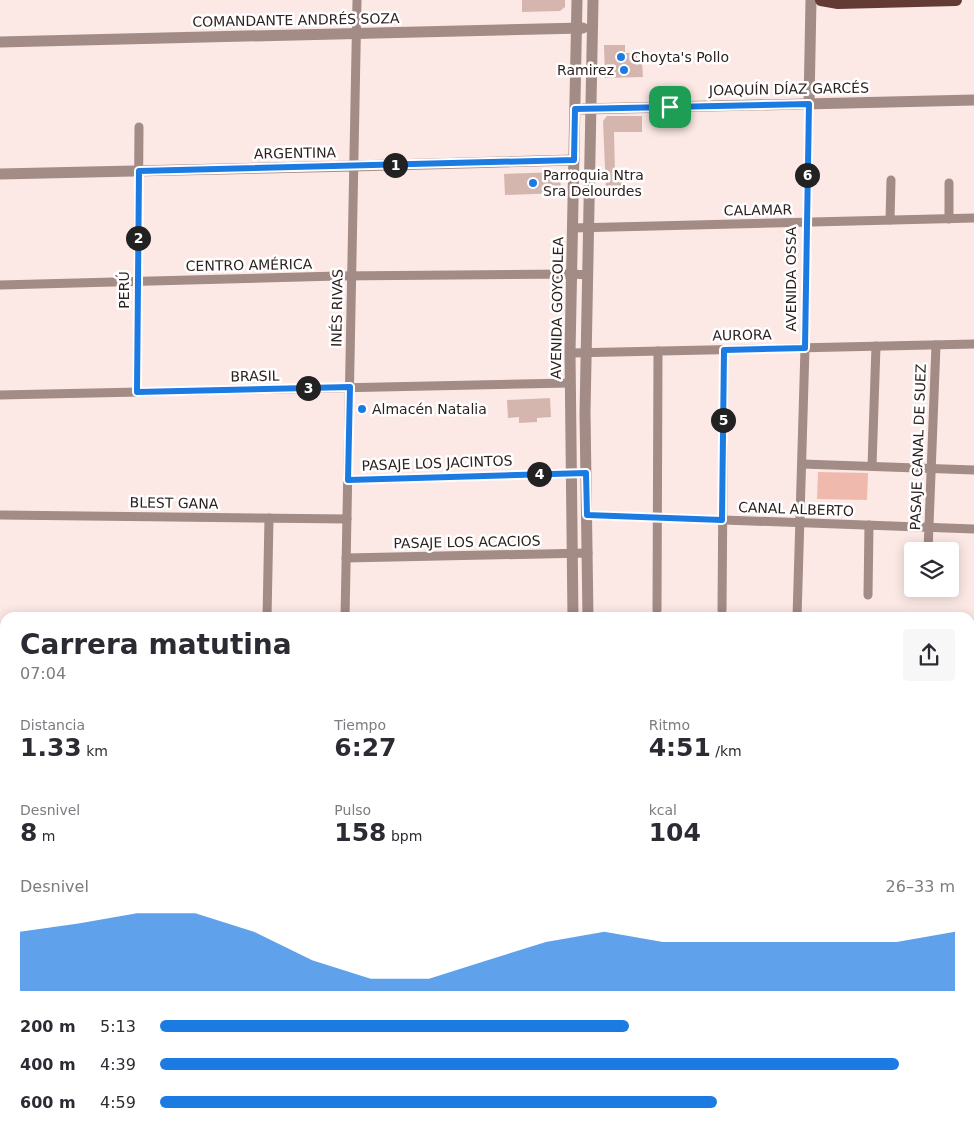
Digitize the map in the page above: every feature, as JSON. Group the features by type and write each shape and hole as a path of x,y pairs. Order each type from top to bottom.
{"main road":[{"path":"821,0 838,3 956,0"}],"street":[{"name":"INÉS RIVAS","path":"345,612 357,0"},
{"path":"577,0 604,0"},
{"name":"AVENIDA GOYCOLEA","path":"573,612 570,353 577,0"},
{"path":"588,612 586,353 593,0"},
{"name":"AVENIDA OSSA","path":"797,612 805,348 811,0"},
{"name":"COMANDANTE ANDRÉS SOZA","path":"0,42 592,28"},
{"name":"JOAQUÍN DÍAZ GARCÉS","path":"575,109 974,100"},
{"name":"PERÚ","path":"137,392 139,127"},
{"name":"ARGENTINA","path":"0,174 590,159"},
{"path":"890,180 890,220"},
{"path":"949,183 949,219"},
{"name":"CALAMAR","path":"573,228 974,218"},
{"name":"CENTRO AMÉRICA","path":"0,285 352,276 588,275"},
{"name":"PASAJE CANAL DE SUEZ","path":"928,542 936,344"},
{"name":"AURORA","path":"570,353 974,344"},
{"path":"872,466 876,346"},
{"path":"722,610 724,350"},
{"path":"658,351 658,610"},
{"name":"BRASIL","path":"0,395 570,383"},
{"path":"802,464 974,470"},
{"name":"PASAJE LOS JACINTOS","path":"348,480 586,473"},
{"name":"BLEST GANA","path":"0,515 347,519"},
{"name":"CANAL ALBERTO","path":"587,515 974,529"},
{"path":"267,612 269,518"},
{"path":"868,595 869,525"},
{"name":"PASAJE LOS ACACIOS","path":"346,558 588,553"}],"shaded area":[{"path":"818,472 868,473 867,500 817,499"}],"building":[{"path":"522,0 565,0 565,7 560,11 522,12"},
{"path":"604,45 625,45 625,53 637,53 637,62 642,62 643,77 605,78"},
{"path":"607,116 642,116 642,132 614,132 615,173 622,172 623,192 606,192 603,121"},
{"name":"Parroquia Ntra Sra Delourdes","path":"560,172 561,193 505,195 504,174"},
{"path":"550,398 551,417 537,418 537,422 519,423 519,417 508,418 507,400"}],"place":[{"name":"Choyta's Pollo","path":"621,57"},
{"name":"Ramirez","path":"624,70"},
{"name":"Parroquia Ntra Sra Delourdes","path":"533,183"},
{"name":"Almacén Natalia","path":"362,409"}],"route":[{"path":"809,104 805,348 724,350 722,520 587,515 586,473 348,480 350,387 137,392 139,171 574,160 575,109 670,107 809,104"}]}
